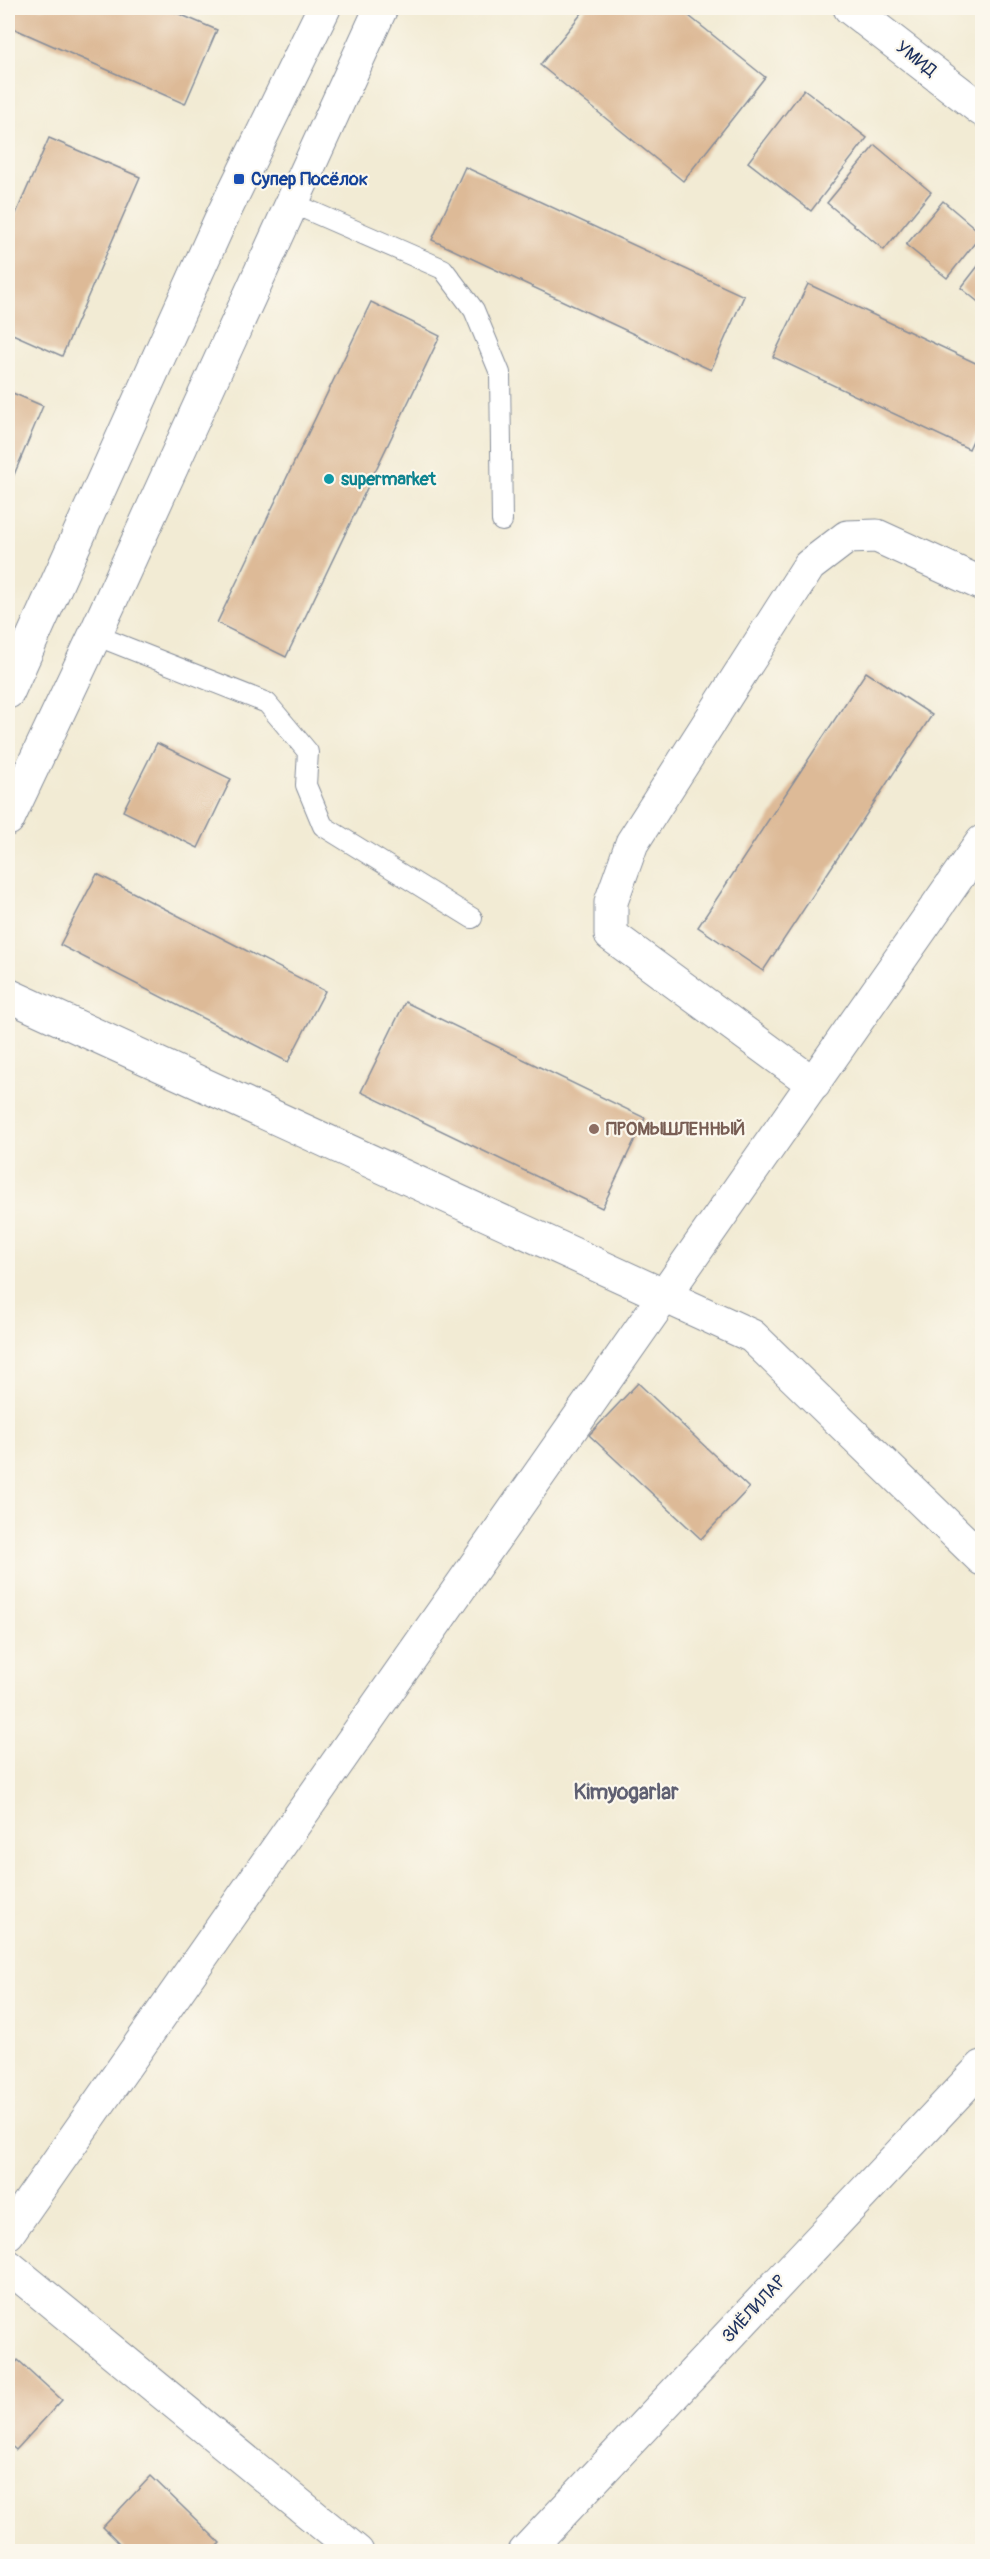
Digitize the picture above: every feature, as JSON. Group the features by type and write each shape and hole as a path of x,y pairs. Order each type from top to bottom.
{"street":[{"path":"8,692 215,231 324,8"},
{"path":"8,819 95,635 381,8"},
{"name":"УМИД","path":"850,8 982,110"},
{"path":"814,1084 611,935 611,902 632,843 809,566 847,537 877,536 982,584"},
{"path":"8,2233 982,842"},
{"path":"8,995 752,1336 982,1559"},
{"name":"ЗИЁЛИЛАР","path":"525,2552 982,2067"},
{"path":"8,2267 357,2552"}],"lane":[{"path":"292,204 443,269 474,310 500,374 502,521"},
{"path":"95,635 267,703 308,752 306,785 323,826 472,918"}],"building":[{"path":"13,8 165,8 217,30 185,104 8,26"},
{"path":"586,8 679,8 765,77 683,181 540,65"},
{"path":"804,89 867,138 811,211 748,162"},
{"path":"49,138 140,177 62,356 8,332 8,232"},
{"path":"875,145 931,192 884,250 827,203"},
{"path":"465,167 744,296 711,370 432,240"},
{"path":"943,201 982,234 947,278 906,245"},
{"path":"982,261 982,305 961,288"},
{"path":"808,284 982,366 982,421 969,449 773,357"},
{"name":"supermarket","path":"371,302 440,336 286,657 217,623"},
{"path":"8,391 43,406 8,489"},
{"path":"866,672 932,715 763,971 698,927"},
{"path":"157,743 231,779 198,848 123,811"},
{"path":"97,874 325,991 288,1062 60,945"},
{"path":"405,1002 645,1118 602,1208 361,1092"},
{"path":"638,1383 749,1488 701,1539 589,1435"},
{"path":"18,2360 62,2400 16,2450 8,2443 8,2373"},
{"path":"151,2476 220,2543 211,2552 128,2552 103,2527"}],"place":[{"name":"Супер Посёлок","path":"239,179"},
{"name":"supermarket","path":"329,479"},
{"name":"ПРОМЫШЛЕННЫЙ","path":"594,1129"}],"district":[{"name":"Kimyogarlar","path":"626,1792"}]}
